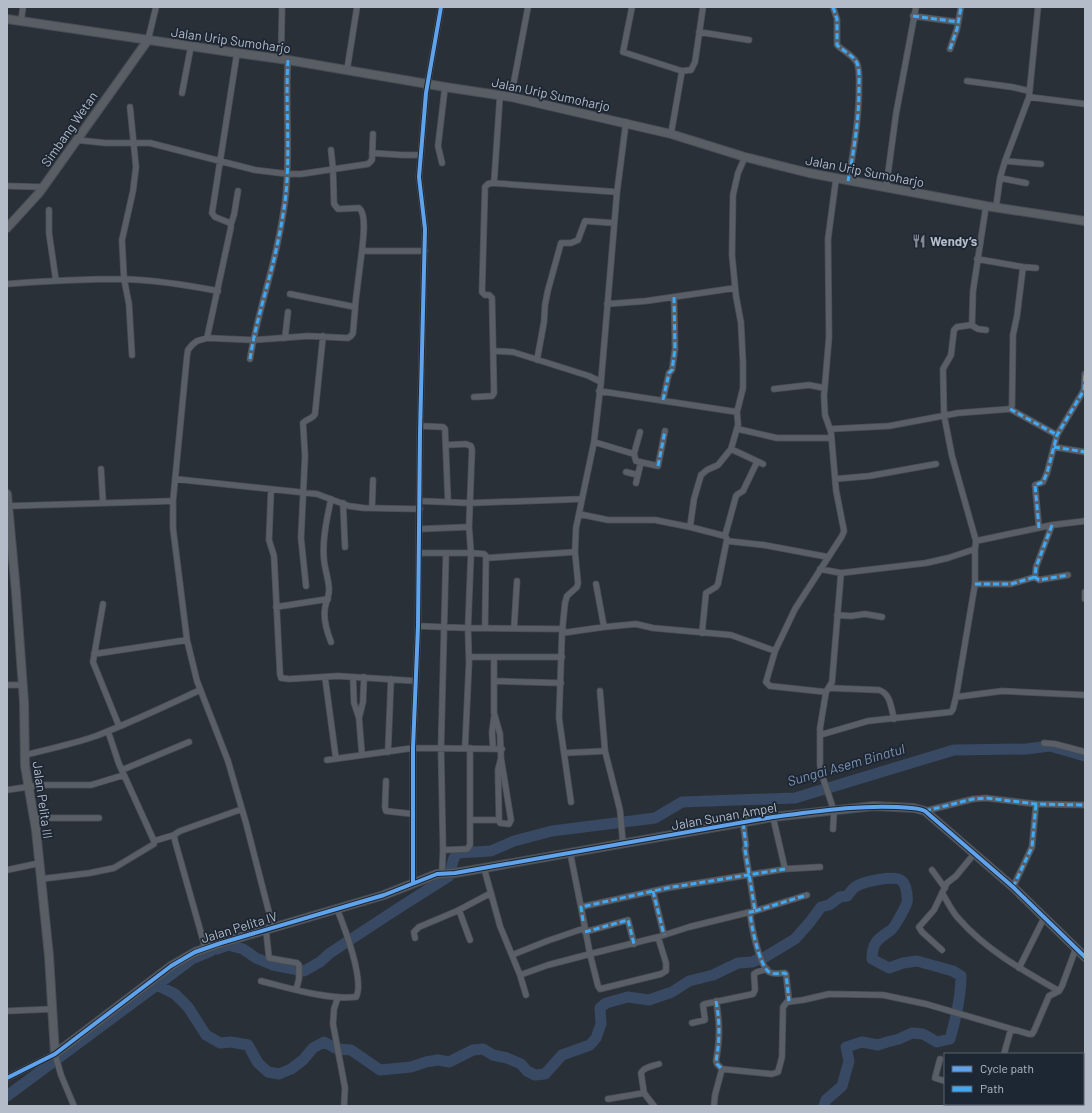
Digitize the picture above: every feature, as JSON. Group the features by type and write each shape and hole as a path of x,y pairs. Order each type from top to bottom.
{"street":[{"path":"21,21 23,7"},
{"path":"148,40 156,7"},
{"path":"250,359 253,340 279,240 288,174 282,7"},
{"path":"347,70 356,7"},
{"path":"413,883 413,748 418,626 425,251 425,229 419,177 427,83 441,7"},
{"path":"511,97 528,7"},
{"path":"632,7 623,52 682,71 691,70 693,67 703,7"},
{"path":"833,7 837,19 837,44 854,58 858,64 859,73 859,106 856,141 848,181"},
{"path":"886,188 891,141 913,16 916,7"},
{"path":"950,49 957,29 961,7"},
{"path":"996,207 1000,178 1029,94 1038,7"},
{"path":"913,16 958,22"},
{"name":"Jalan Urip Sumoharjo","path":"7,19 284,59 511,97 626,122 745,157 836,179 986,206 1085,221"},
{"path":"699,32 749,40"},
{"name":"Simbang Wetan","path":"7,228 43,187 148,40"},
{"path":"182,93 190,46"},
{"path":"231,224 213,215 237,53"},
{"path":"671,134 682,71"},
{"path":"968,81 1012,87 1029,94 1085,104"},
{"path":"442,163 438,146 445,87"},
{"path":"494,183 500,95"},
{"path":"130,107 136,167 134,191 122,240 124,279 129,304 132,355"},
{"path":"571,802 559,718 563,631 567,596 577,587 578,583 575,552 576,528 594,442 601,382 617,192 626,122"},
{"path":"76,140 106,143 150,143 255,170 301,174 368,164 372,160 373,134"},
{"path":"296,990 299,980 300,964 269,958 269,929 242,809 228,761 200,690 187,640 173,528 173,501 188,350 197,341 207,338 253,340 323,336 348,338 353,333 362,250 363,213 359,208 335,207 333,170 330,150"},
{"path":"372,153 421,155"},
{"path":"690,527 694,499 701,475 707,470 718,465 731,448 738,429 737,412 743,388 743,363 741,323 735,288 732,255 733,195 738,173 745,157"},
{"path":"1005,161 1041,164"},
{"path":"1000,178 1026,183"},
{"path":"836,179 828,239 829,337 824,388 825,415 830,429 835,479 844,531 795,609 775,651 766,682 770,686 828,690 879,690 889,697 894,718"},
{"path":"474,397 493,396 491,297 483,294 482,292 486,187 488,184 494,183 617,192"},
{"path":"7,186 43,187"},
{"path":"207,338 232,227 231,224 238,190"},
{"path":"971,325 973,318 973,290 986,206"},
{"path":"49,210 49,233 56,281"},
{"path":"537,360 548,290 561,243 571,243 578,240 585,221 614,223"},
{"path":"362,250 366,252 425,251"},
{"path":"977,259 1036,268"},
{"path":"1010,409 1012,406 1013,335 1023,267"},
{"path":"7,284 124,279 180,284 218,291"},
{"path":"607,304 646,301 735,288"},
{"path":"290,294 355,306"},
{"path":"664,400 669,373 672,370 675,349 674,297"},
{"path":"285,338 288,312"},
{"path":"820,735 857,724 894,718 951,712 953,709 975,584 976,541 952,456 944,415 943,369 951,355 954,330 971,325 978,329 986,330"},
{"path":"306,586 301,538 305,456 303,423 315,414 323,336"},
{"path":"493,351 513,352 589,376 601,382"},
{"path":"1039,528 1035,485 1043,482 1047,473 1057,435 1084,390 1085,374"},
{"path":"774,389 809,385 824,388"},
{"path":"599,391 737,412"},
{"path":"830,429 889,426 958,413 1010,409 1057,435"},
{"path":"421,426 444,428 448,502"},
{"path":"738,429 777,438 831,438"},
{"path":"640,432 634,454 636,461 658,466 665,430"},
{"path":"594,442 634,454"},
{"path":"443,850 465,849 469,847 470,820 468,748 468,628 471,552 469,528 472,460 471,446 466,444 446,445"},
{"path":"1054,447 1085,452"},
{"path":"731,448 763,464"},
{"path":"636,483 641,462"},
{"path":"702,633 706,593 718,584 736,496 743,491 757,462"},
{"path":"835,479 869,476 936,464"},
{"path":"101,469 103,503"},
{"path":"626,472 638,475"},
{"path":"175,479 317,494 349,506 420,509"},
{"path":"372,508 373,480"},
{"path":"271,490 269,540 274,556 281,678 289,679 353,676 416,681"},
{"name":"Jalan Pelita III","path":"7,494 9,506 10,564 23,685 25,766 40,863 53,1009 55,1056 74,1106"},
{"path":"331,498 323,545 329,589 325,614 326,628 331,642"},
{"path":"420,501 470,503 582,499"},
{"path":"9,506 173,501"},
{"path":"343,503 345,547"},
{"path":"579,514 608,520 655,520 690,527 726,539 828,558"},
{"path":"976,541 1039,528 1085,521"},
{"path":"1035,577 1036,567 1052,526"},
{"path":"419,529 469,528"},
{"path":"820,569 840,573 926,563 948,558 975,548"},
{"path":"419,553 471,552 484,554 486,558 485,628"},
{"path":"486,558 575,552"},
{"path":"444,873 441,748 446,553"},
{"path":"833,829 834,811 821,772 820,724 828,690 832,682 840,573"},
{"path":"975,584 1011,584 1035,577 1039,580 1068,575"},
{"path":"514,628 517,581"},
{"path":"596,584 604,626"},
{"path":"1085,592 1085,599"},
{"path":"276,607 328,599"},
{"path":"103,604 94,654 94,663 119,726"},
{"path":"837,615 851,616 865,614 882,617"},
{"path":"418,626 514,628 563,631 636,624 654,628 731,635 775,651"},
{"path":"94,654 187,640"},
{"path":"469,657 562,657"},
{"path":"493,748 494,657"},
{"path":"353,676 354,703 359,718 362,755"},
{"path":"325,677 336,759"},
{"path":"359,718 363,702 364,677"},
{"path":"388,752 391,678"},
{"path":"494,681 561,683"},
{"path":"7,685 23,685"},
{"path":"25,755 60,747 108,731 200,690"},
{"path":"600,691 605,751 621,818 623,844"},
{"path":"956,697 1002,691 1085,695"},
{"path":"494,713 500,734 502,749 498,770 499,820 502,824 509,824 511,820 501,758"},
{"path":"108,731 123,773 154,841"},
{"path":"7,790 28,786 90,785 123,773 189,742"},
{"path":"1044,743 1055,744 1085,752"},
{"path":"327,760 413,748 502,749"},
{"path":"564,753 605,751"},
{"path":"386,781 386,811 413,814"},
{"path":"925,811 986,798 1036,804 1085,805"},
{"path":"1013,887 1032,847 1036,804"},
{"name":"Jalan Sunan Ampel","path":"455,873 773,817 874,806 914,808 925,811"},
{"path":"41,879 90,873 114,868 154,844 154,841 242,809"},
{"path":"925,811 1013,887 1085,957"},
{"path":"773,817 785,869"},
{"path":"33,818 99,818"},
{"path":"470,820 499,820"},
{"path":"716,1001 720,1020 720,1035 716,1061 717,1064 722,1069 772,1074 778,1072 782,1057 783,1007 788,1001 786,974 773,974 766,970 755,941 743,823"},
{"path":"174,835 205,947"},
{"path":"570,852 590,954 600,989 661,974 666,971 666,963 653,892"},
{"path":"942,950 922,932 919,927 934,910 947,883 956,876 974,854"},
{"path":"7,870 40,863"},
{"path":"581,907 653,892 785,869 820,867"},
{"path":"484,868 502,933 512,954 526,995"},
{"path":"932,870 959,920 978,938 1019,968 1059,991"},
{"name":"Jalan Pelita IV","path":"55,1056 171,966 205,947 384,895 413,883 444,873 455,873"},
{"path":"415,938 414,932 418,927 459,910 491,893"},
{"path":"520,975 548,965 634,944 689,927 752,912 807,895"},
{"path":"261,981 296,990 338,997 354,997 357,995 352,953 337,909"},
{"path":"459,910 470,940"},
{"path":"1019,968 1044,918"},
{"path":"512,954 547,941 628,920 634,944"},
{"path":"788,1001 803,1000 829,994 883,995 926,1004 1032,1034 1049,996 1059,991 1066,978 1076,948"},
{"path":"692,1023 705,1020 703,1005 754,994 754,974 766,970"},
{"path":"338,997 334,1009 333,1024 345,1088 344,1106"},
{"path":"7,1011 53,1009"},
{"path":"1004,1053 1011,1029"},
{"path":"7,1078 55,1056"},
{"path":"940,1059 935,1078 944,1081"},
{"path":"654,1106 644,1093 641,1077 642,1070 659,1064"},
{"path":"714,1106 715,1095 722,1069"},
{"path":"1085,1086 1085,1093"},
{"path":"608,1099 644,1093"}],"waterway":[{"name":"Sungai Asem Binatul","path":"217,949 228,945 243,949 256,958 273,965 304,971 320,962 330,953 449,876 453,860 457,853 491,851 514,841 552,831 655,818 682,802 795,798 954,750 1026,749 1050,746 1085,756"},
{"path":"157,985 175,994 188,1007 206,1035 220,1043 231,1042 248,1045 258,1063 268,1072 279,1074 291,1069 303,1060 313,1048 324,1042 337,1049 351,1050 380,1070 411,1067 438,1060 449,1062 473,1050 483,1049 493,1055 507,1058 521,1064 527,1071 535,1075 545,1074 562,1055 590,1045 596,1038 601,1024 600,1008 606,1003 628,997 649,1000 672,992 689,981 713,975 738,963 752,962 765,957 795,939 821,907 829,905 840,897 847,896 855,887 864,883 879,880 893,878 899,879 906,888 907,902 893,928 879,939 875,945 872,953 872,959 889,968 903,963 917,961 953,971 961,976 958,1008 950,1039 937,1042 923,1034 912,1033 899,1039 878,1045 862,1042 846,1047 849,1061 842,1086 826,1100 824,1106"},
{"name":"Sungai Asem Binatul","path":"7,1096 192,959 211,951"}],"marked path":[{"path":"833,7 837,19 837,45 855,60 859,72 857,123 848,181"},
{"path":"950,49 957,29 961,7"},
{"path":"913,16 958,22"},
{"path":"250,359 256,329 275,256 285,202 288,167 288,60"},
{"path":"663,400 669,373 672,370 675,349 674,297"},
{"path":"1039,528 1035,485 1043,482 1047,473 1057,435 1084,390 1085,374"},
{"path":"1010,409 1057,435"},
{"path":"658,466 665,431"},
{"path":"1054,447 1085,452"},
{"path":"1052,525 1036,567 1035,577 1039,580 1068,575"},
{"path":"975,584 1011,584 1035,577"},
{"path":"925,811 973,799 986,798 1036,804 1085,805"},
{"path":"1013,887 1032,847 1036,804"},
{"path":"743,823 746,845 745,849 755,911 750,912 756,944 765,968 769,972 786,974 789,1001"},
{"path":"583,921 581,907 667,888 785,869"},
{"path":"653,891 664,935"},
{"path":"755,911 807,895"},
{"path":"585,932 628,920 634,944"},
{"path":"716,1001 719,1031 716,1061 722,1069"}],"cycle path":[{"path":"413,883 413,748 418,626 420,433 425,229 419,177 426,93 441,7"},
{"path":"7,1078 55,1054 171,966 195,952 221,943 384,895 437,874 455,873 773,817 819,811 882,807 911,808 925,811 1013,887 1085,957"}],"place":[{"name":"Wendy’s","path":"919,241"}]}
